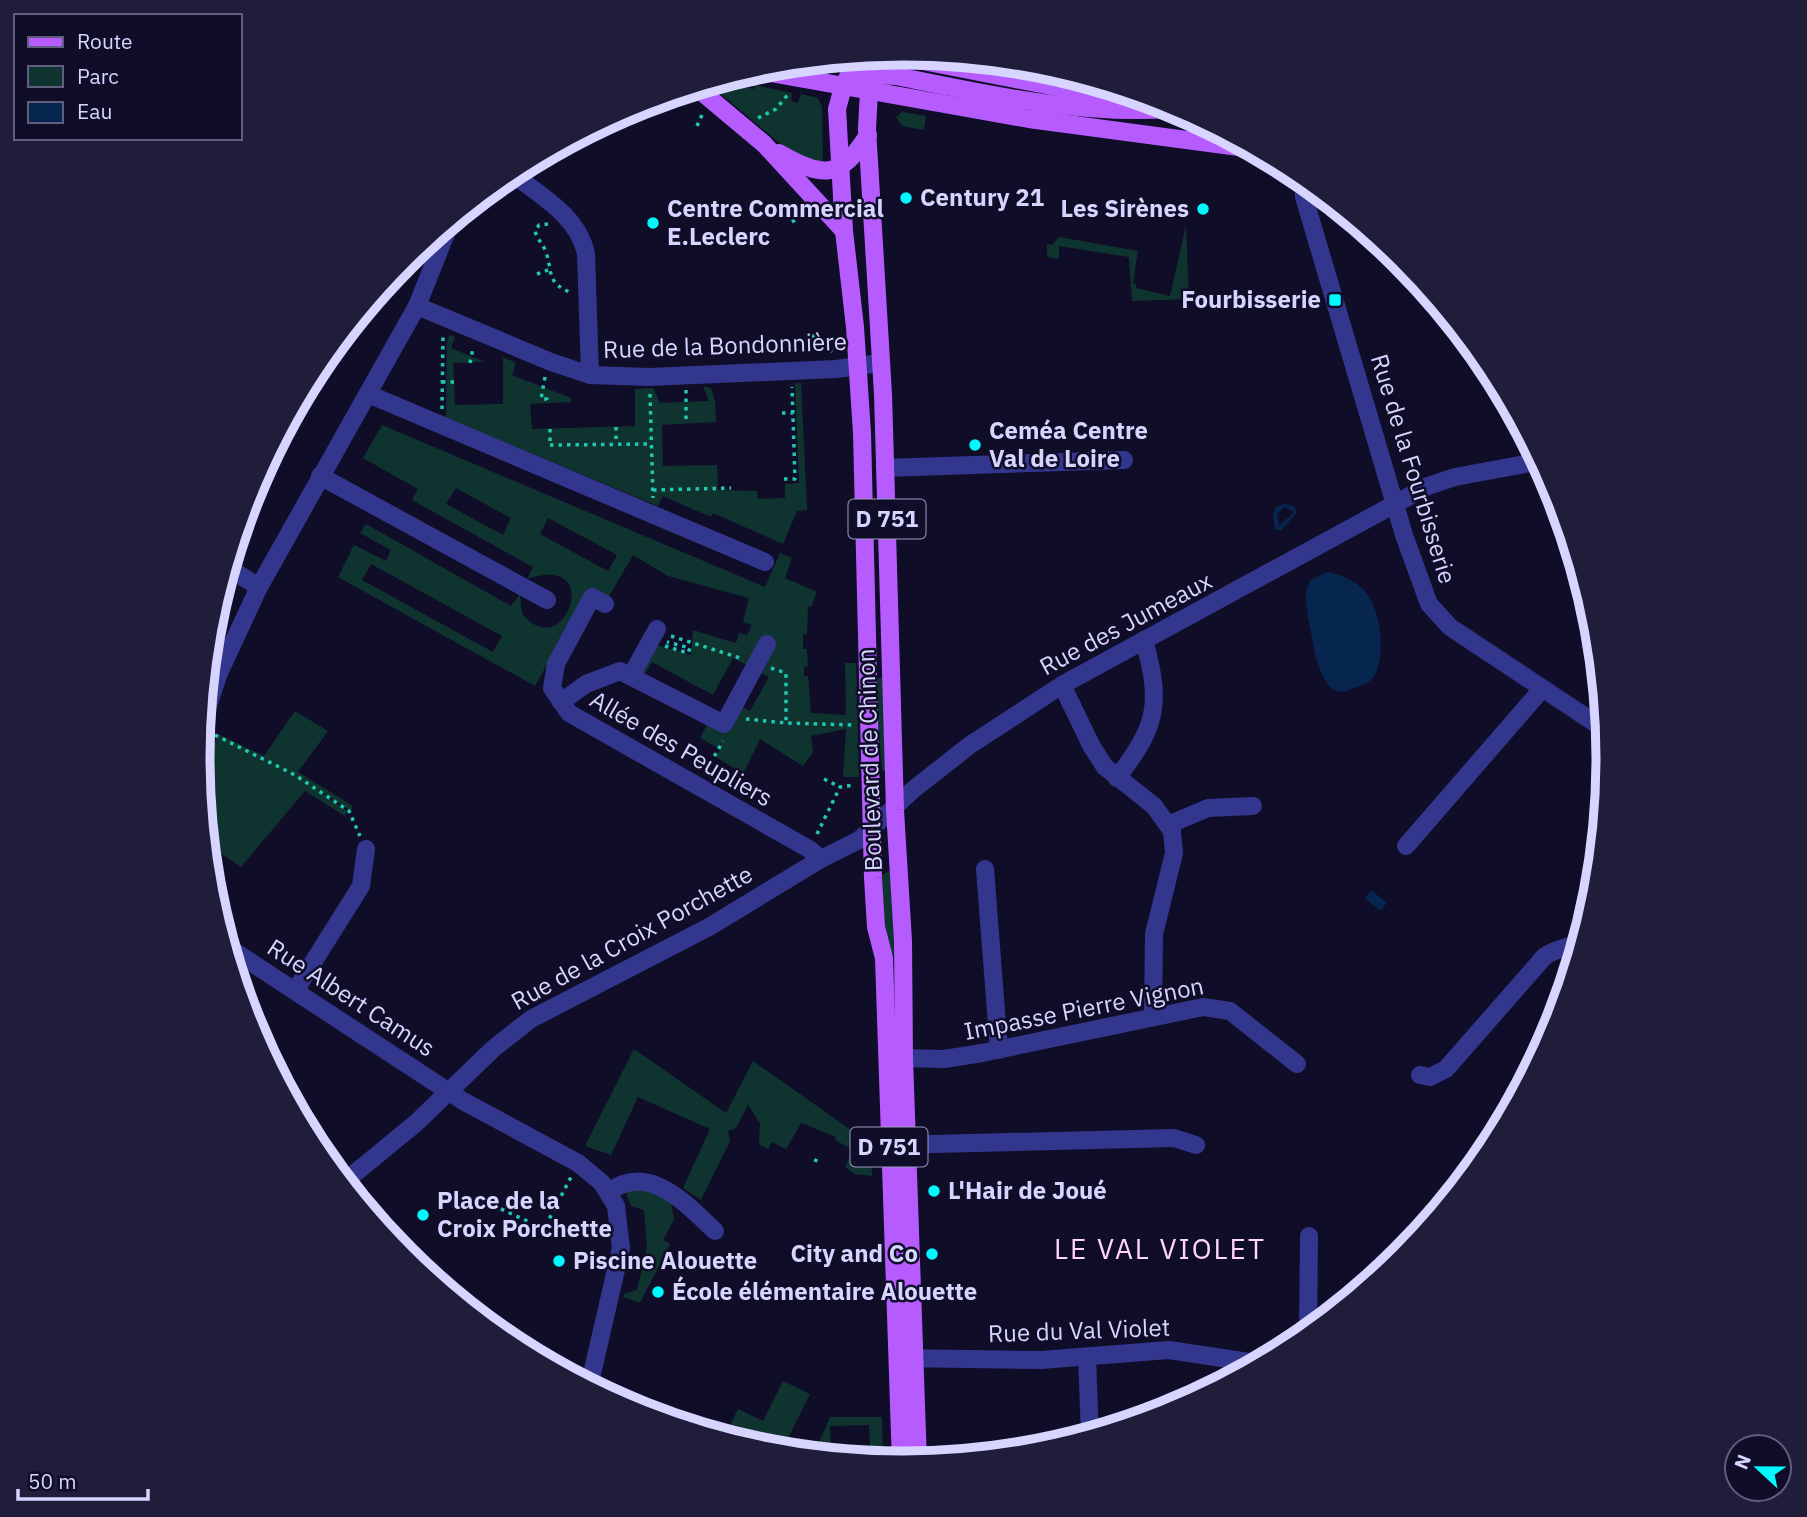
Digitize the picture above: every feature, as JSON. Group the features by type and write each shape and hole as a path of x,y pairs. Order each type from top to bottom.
{"main road":[{"name":"Boulevard de Chinon","path":"855,66 843,87 838,109 850,367 869,647 876,928 884,958 889,1145 905,1358 917,1452"},
{"name":"Boulevard de Chinon","path":"863,66 868,84 867,135 885,468 895,810 903,940 908,1144 901,1452"},
{"path":"948,66 1118,99"},
{"path":"783,76 843,87 868,84 896,76 1047,103 1150,111"},
{"path":"868,84 1043,121 1227,145"},
{"path":"705,94 764,144 844,231"},
{"path":"764,144 819,173 841,167 856,153 867,135"}],"street":[{"path":"521,180 566,216 576,230 586,254 590,375"},
{"name":"Rue de la Fourbisserie","path":"1304,193 1424,592 1437,615 1596,724"},
{"path":"213,699 219,673 259,587 416,306 443,239"},
{"name":"Rue de la Bondonnière","path":"416,306 551,362 590,375 649,377 791,371 880,363"},
{"path":"368,394 765,562"},
{"path":"885,468 1124,460"},
{"name":"Rue des Jumeaux","path":"895,810 914,789 970,745 1062,685 1144,640 1428,486 1455,477 1531,463"},
{"path":"320,476 547,600"},
{"path":"235,572 259,587"},
{"name":"Allée des Peupliers","path":"605,604 592,597 556,664 552,688 569,713 809,849 821,859"},
{"path":"632,674 657,629"},
{"path":"1117,778 1142,745 1154,714 1153,674 1144,640"},
{"path":"561,702 586,684 620,671 632,674 724,724 767,643"},
{"path":"1062,685 1092,747 1117,778 1154,806 1170,824 1174,853 1154,934 1153,1017"},
{"path":"1406,846 1542,689"},
{"path":"1170,824 1208,808 1253,806"},
{"name":"Rue de la Croix Porchette","path":"350,1177 416,1123 494,1048 531,1019 709,927 872,831 895,810"},
{"path":"295,991 361,886 366,849"},
{"path":"985,869 999,1050"},
{"path":"1420,1075 1430,1077 1447,1069 1544,957 1558,948 1572,945"},
{"name":"Rue Albert Camus","path":"238,954 463,1101 578,1163 609,1192"},
{"name":"Impasse Pierre Vignon","path":"904,1058 944,1059 999,1050 1203,1007 1230,1011 1297,1064"},
{"path":"889,1145 1174,1138 1196,1145"},
{"path":"591,1378 621,1248 616,1206 609,1192 621,1183 642,1179 676,1195 715,1231"},
{"path":"1308,1322 1309,1236"},
{"name":"Rue du Val Violet","path":"905,1358 1087,1357 1169,1350 1242,1363"},
{"path":"1087,1357 1090,1427"}],"path":[{"path":"745,128 776,109 792,90"},
{"path":"576,230 548,224 537,226 535,233 546,251 548,270 564,289 588,296"},
{"path":"537,274 548,270"},
{"path":"442,425 443,328"},
{"path":"812,335 826,344 850,367"},
{"path":"547,403 547,399 541,399 541,388 551,362"},
{"path":"784,479 795,479 791,371"},
{"path":"686,375 686,423"},
{"path":"649,377 652,514"},
{"path":"442,382 454,382"},
{"path":"782,413 793,413"},
{"path":"616,427 616,444"},
{"path":"550,429 550,445 652,444"},
{"path":"653,490 731,488"},
{"path":"736,719 786,723"},
{"path":"696,787 730,730"},
{"path":"211,733 288,771 349,811 366,849"},
{"path":"824,779 840,787"},
{"path":"821,825 825,818"},
{"path":"815,1161 818,1156"},
{"path":"461,1207 484,1200 544,1229 578,1163"}],"green space":[{"path":"755,85 792,93 791,101 798,103 801,94 818,98 822,107 823,164 799,159 717,90 733,86 754,89"},
{"path":"902,112 926,116 924,130 902,126 896,117"},
{"path":"1186,225 1189,299 1132,301 1129,257 1059,246 1059,259 1047,257 1047,244 1052,245 1059,237 1138,251 1133,283 1136,288 1170,296"},
{"path":"449,335 455,337 451,348 485,362 453,363 455,405 503,404 503,357 516,363 512,375 571,398 571,402 530,404 532,429 635,426 635,389 653,388 660,403 709,401 703,386 711,388 716,422 662,425 663,466 717,465 718,490 757,491 758,499 785,498 785,484 799,483 795,383 801,383 807,510 797,511 783,544 713,513 711,517 663,496 658,506 446,418"},
{"path":"382,425 765,587 780,553 792,558 785,578 817,592 811,607 808,606 807,634 803,635 803,649 807,649 808,666 804,667 804,676 808,676 811,713 846,715 845,663 856,663 859,777 843,777 846,729 811,736 813,752 803,766 760,739 743,774 716,757 720,749 700,738 707,725 723,733 739,705 750,711 769,677 733,658 713,695 652,662 645,674 640,671 653,644 691,655 693,630 736,643 739,633 747,635 752,625 743,622 749,598 668,576 633,555 608,598 589,588 535,686 338,577 354,545 386,561 391,550 360,533 366,524 511,606 520,594 522,613 537,626 551,627 563,619 570,606 571,592 566,581 551,575 527,579 533,567 412,500 418,489 363,458","holes":["456,488 511,518 503,535 446,504","548,518 617,555 608,571 540,534","371,564 502,636 493,652 362,580"]},
{"path":"877,678 887,678 886,771 882,771"},
{"path":"295,711 328,731 298,772 353,806 351,811 311,785 347,811 345,816 305,791 241,867 216,850 211,804 210,757 218,734 264,756"},
{"path":"890,870 897,955 891,955 885,933 881,876"},
{"path":"634,1049 726,1113 753,1061 872,1145 872,1176 854,1174 845,1167 853,1150 835,1140 836,1137 801,1123 786,1149 772,1142 768,1149 759,1144 760,1123 748,1105 736,1128 728,1131 730,1141 701,1200 683,1188 710,1129 638,1097 611,1155 585,1146"},
{"path":"644,1186 670,1198 674,1219 663,1240 670,1244 640,1303 623,1297 624,1294 637,1290 647,1248 644,1210 631,1206 625,1190"},
{"path":"783,1381 810,1394 786,1442 728,1430 738,1409 763,1421"},
{"path":"830,1417 882,1417 883,1452 870,1451 869,1425 830,1426 831,1448 818,1445"}],"water":[{"path":"1277,506 1294,506 1297,512 1281,531 1275,529 1273,513","holes":["1284,507 1294,512 1279,526 1277,514"]},
{"path":"1327,572 1348,579 1365,591 1375,609 1380,632 1380,655 1375,675 1365,684 1342,692 1329,686 1320,670 1307,608 1306,593 1311,580"},
{"path":"1371,890 1387,903 1380,911 1365,898"}],"place":[{"name":"Century 21","path":"906,198"},
{"name":"Les Sirènes","path":"1203,209"},
{"name":"Centre Commercial E.Leclerc","path":"653,223"},
{"name":"Fourbisserie","path":"1335,300"},
{"name":"Ceméa Centre Val de Loire","path":"975,445"},
{"name":"L'Hair de Joué","path":"934,1191"},
{"name":"Place de la Croix Porchette","path":"423,1215"},
{"name":"City and Co","path":"932,1254"},
{"name":"Piscine Alouette","path":"559,1261"},
{"name":"École élémentaire Alouette","path":"658,1292"}],"district":[{"name":"LE VAL VIOLET","path":"1160,1249"}]}
